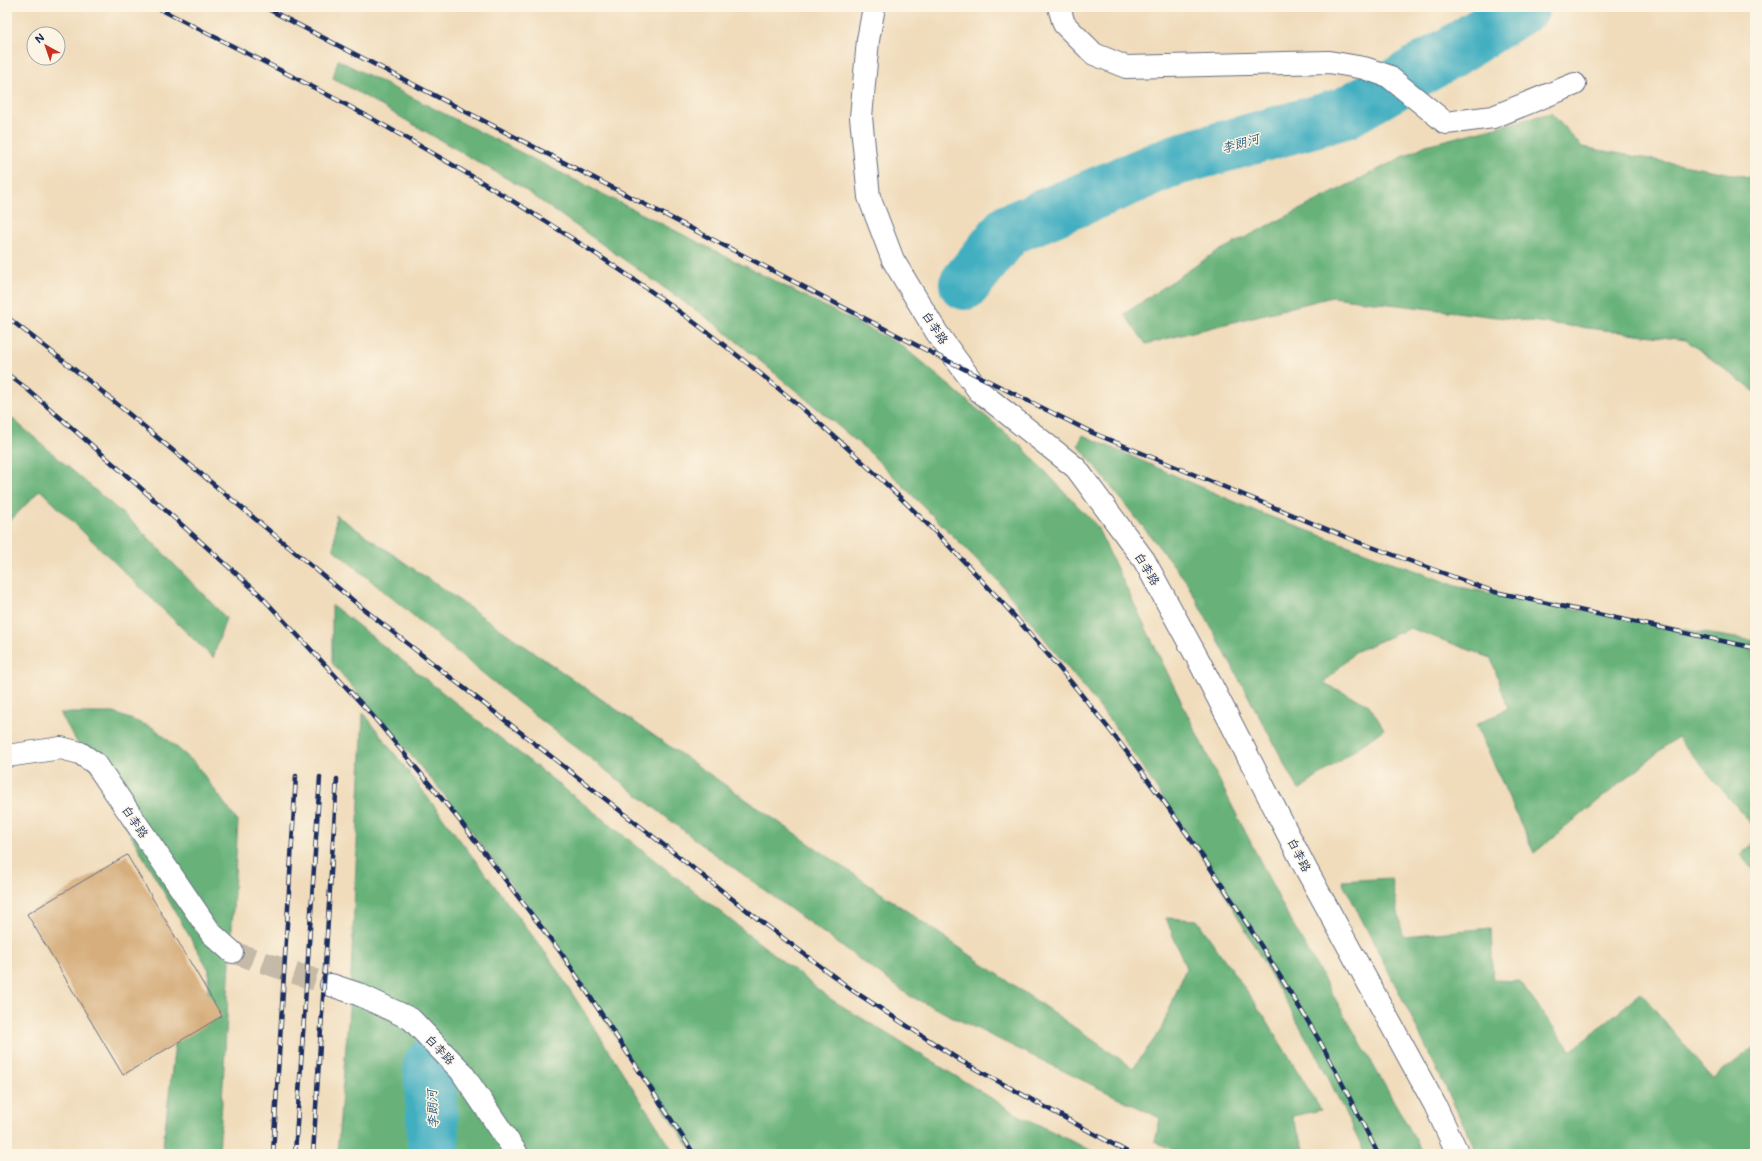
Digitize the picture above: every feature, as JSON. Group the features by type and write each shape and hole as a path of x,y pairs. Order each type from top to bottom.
{"street":[{"name":"白李路","path":"874,7 868,40 860,117 869,197 893,260 937,333 979,391 1076,468 1144,560 1199,661 1306,869 1435,1105 1458,1154"},
{"path":"1059,7 1064,24 1094,54 1126,67 1329,62 1364,68 1388,76 1446,123 1493,117 1575,84"},
{"name":"白李路","path":"7,756 61,748 80,753 96,764 211,933 232,952"},
{"name":"白李路","path":"331,985 358,994 410,1019 461,1071 517,1154"}],"green space":[{"path":"338,60 901,345 1020,445 1096,525 1223,788 1290,920 1424,1154 1365,1154 1325,1071 1215,876 1116,728 999,582 867,450 717,325 518,185 333,78"},
{"path":"1551,113 1582,147 1755,178 1755,392 1686,340 1332,297 1146,344 1124,314 1213,254 1426,145"},
{"path":"7,414 138,527 226,618 213,658 40,490 7,524"},
{"path":"1083,435 1258,512 1459,587 1698,632 1755,641 1755,828 1677,737 1534,853 1476,725 1508,708 1491,658 1410,628 1355,652 1324,683 1369,705 1384,729 1299,790 1186,581 1078,445"},
{"path":"336,515 1133,1068 1161,1030 1186,968 1166,918 1197,920 1265,1018 1321,1110 1292,1116 1306,1154 1183,1154 1155,1142 1160,1118 910,996 697,841 514,699 334,550"},
{"path":"332,605 829,998 1017,1114 1098,1154 694,1154 552,940 442,792 332,663"},
{"path":"363,712 550,959 675,1154 337,1154 350,997"},
{"path":"60,713 114,713 154,728 195,763 238,822 219,1154 162,1154 177,1026 207,1009 209,970"},
{"path":"1755,842 1755,872 1740,855"},
{"path":"1391,878 1403,936 1491,928 1493,980 1519,981 1571,1051 1641,993 1713,1079 1755,1046 1755,1141 1741,1154 1478,1154 1401,996 1342,881"}],"building":[{"path":"127,855 222,1016 123,1075 27,914"}],"waterway":[{"name":"李朗河","path":"965,284 1008,230 1176,160 1345,113 1448,54 1524,7"},
{"name":"李朗河","path":"429,1064 434,1154"}],"tunnel":[{"path":"232,952 331,985"}],"railway":[{"path":"156,7 392,130 495,190 563,232 662,299 751,366 837,438 918,515 996,596 1069,680 1139,768 1204,858 1309,1023 1323,1047 1378,1154"},
{"path":"264,7 918,346 1093,433 1358,542 1495,592 1755,648"},
{"path":"7,317 93,384 361,607 763,923 852,990 961,1061 1131,1154"},
{"path":"7,374 26,388 134,482 259,594 372,715 457,817 562,954 694,1154"},
{"path":"273,1154 296,776"},
{"path":"295,1154 320,777"},
{"path":"313,1154 337,779"}]}
